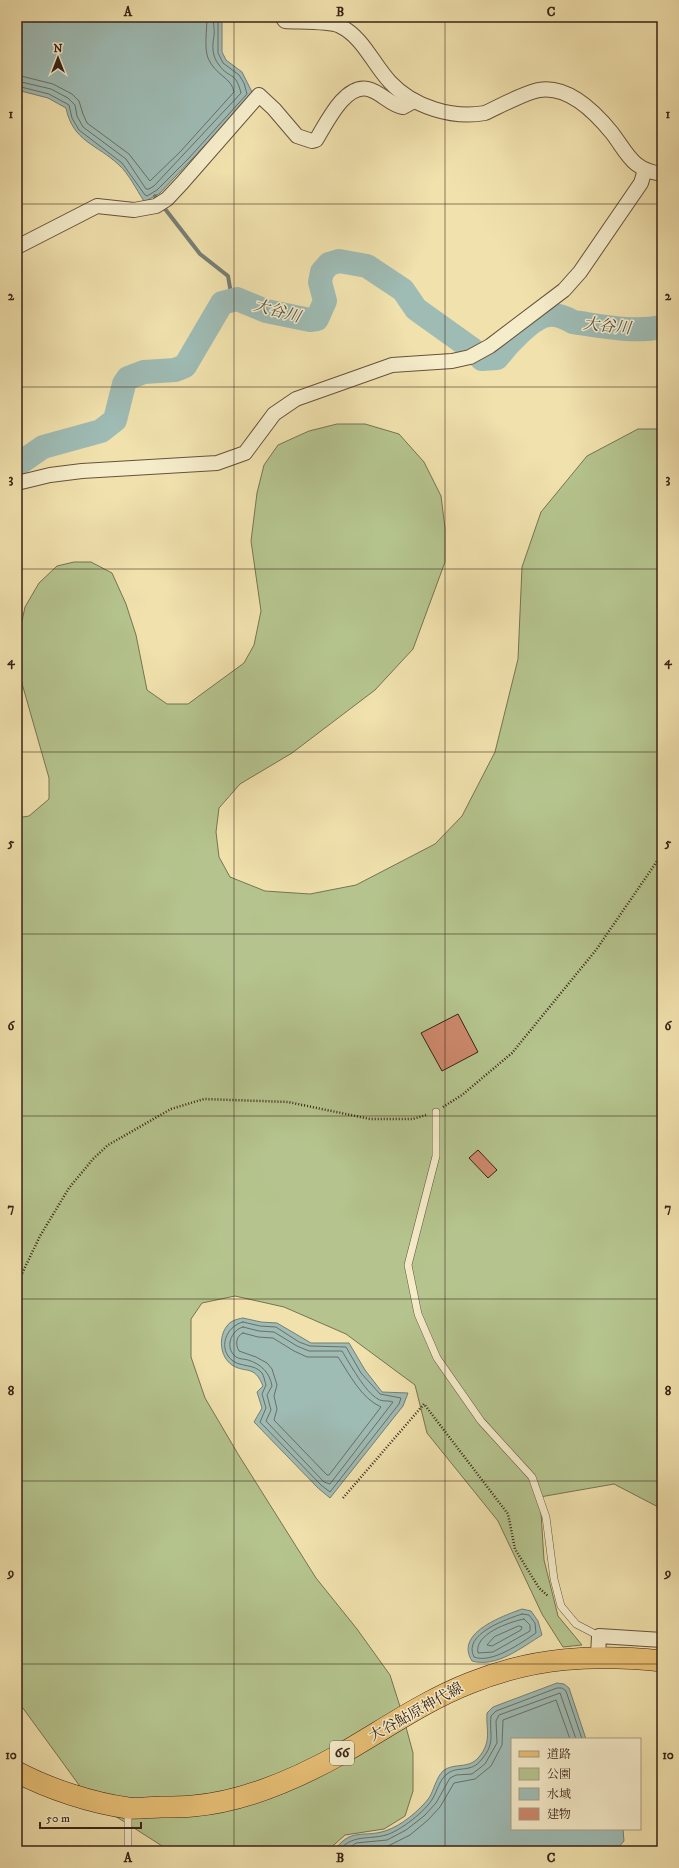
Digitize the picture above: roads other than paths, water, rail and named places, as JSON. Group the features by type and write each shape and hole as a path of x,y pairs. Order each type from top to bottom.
{"main road":[{"name":"大谷鮎原神代線","path":"17,1772 46,1786 76,1796 128,1808 193,1806 250,1794 311,1770 340,1755 424,1705 470,1682 513,1668 535,1663 598,1656 662,1661"}],"street":[{"path":"282,17 285,21 338,25 354,35 390,82 414,101 457,114 473,115 485,113 538,90 561,92 575,98 590,111 612,133 628,157 645,170 662,174"},
{"path":"17,247 97,206 134,210 156,206 167,199 182,184 259,96 274,108 297,136 312,141 316,140 341,101 359,89 369,89 396,106 403,107 414,101"},
{"path":"17,483 50,475 82,471 217,463 245,453 274,414 296,398 392,366 470,357 490,346 564,290 580,272 641,184 645,170"},
{"path":"598,1656 599,1636 662,1640"}],"lane":[{"path":"436,1112 436,1156 408,1264 418,1314 437,1358 481,1421 532,1477 546,1517 554,1579 561,1606 576,1624 599,1636"},
{"path":"128,1808 128,1851"}],"water":[{"path":"17,17 222,17 222,52 226,60 242,72 253,94 160,193 144,201 123,169 111,158 87,141 74,128 69,119 66,108 48,98 17,90"},
{"path":"243,1318 261,1322 277,1323 311,1343 349,1343 365,1370 382,1392 408,1393 403,1406 330,1498 318,1488 254,1422 262,1408 257,1392 263,1386 260,1379 253,1372 237,1368 228,1361 223,1352 221,1341 228,1324"},
{"path":"522,1609 531,1611 538,1621 542,1635 500,1659 491,1662 472,1661 468,1651 470,1642 475,1634 493,1621"},
{"path":"557,1683 564,1684 569,1688 586,1738 511,1738 511,1830 623,1830 624,1841 617,1849 611,1851 334,1851 346,1839 352,1836 385,1831 403,1822 415,1813 429,1798 443,1771 447,1768 466,1765 475,1761 486,1746 488,1736 487,1713 493,1707"}],"waterway":[{"path":"155,196 200,254 228,276 232,299"},
{"name":"大谷川","path":"17,465 43,447 101,431 115,420 124,384 128,378 144,372 175,370 185,366 222,303 237,299 266,311 310,320 317,319 325,301 320,282 322,272 329,264 339,261 367,266 403,290 416,309 472,349 482,359 497,358 528,326 536,320 549,315 559,316 573,322 618,328 651,329 662,327"}]}
